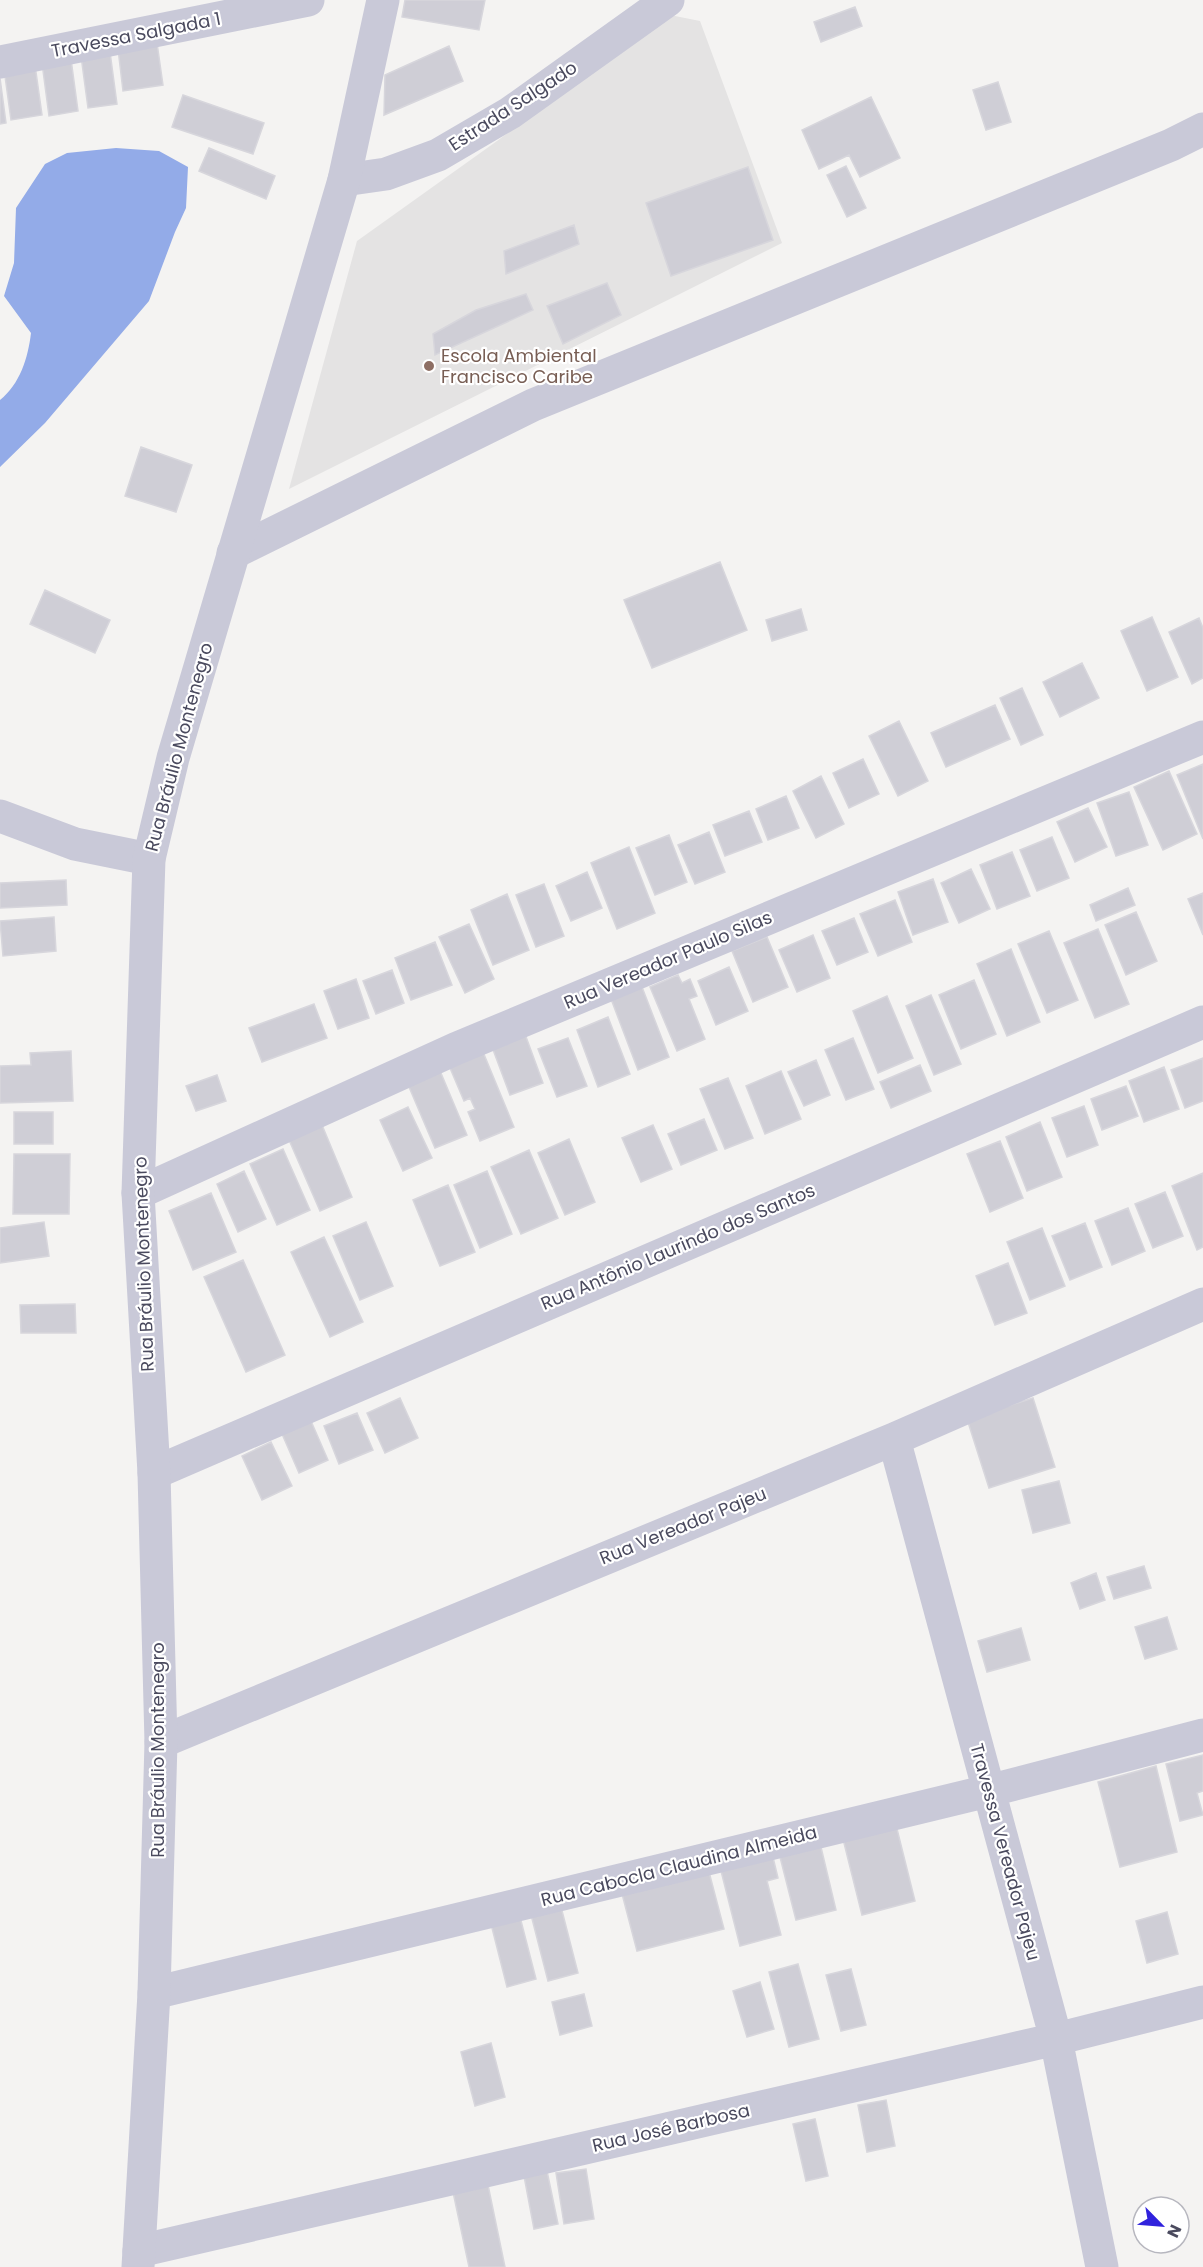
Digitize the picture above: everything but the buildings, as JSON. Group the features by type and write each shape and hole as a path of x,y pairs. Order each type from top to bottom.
{"street":[{"name":"Travessa Salgada 1","path":"0,62 308,0"},
{"name":"Rua Bráulio Montenegro","path":"138,2259 154,1993 161,1742 154,1473 138,1193 149,859 173,758 344,180 383,0"},
{"name":"Estrada Salgado","path":"344,180 386,174 438,155 510,113 668,0"},
{"path":"233,553 533,405 1203,129"},
{"name":"Rua Vereador Paulo Silas","path":"138,1193 455,1049 1203,737"},
{"path":"0,816 75,844 149,859"},
{"name":"Rua Antônio Laurindo dos Santos","path":"154,1473 1203,1022"},
{"name":"Rua Vereador Pajeu","path":"161,1742 894,1439 1203,1304"},
{"name":"Travessa Vereador Pajeu","path":"894,1439 1056,2039 1102,2267"},
{"name":"Rua Cabocla Claudina Almeida","path":"154,1993 988,1791 1203,1735"},
{"name":"Rua José Barbosa","path":"138,2259 1203,2002"}],"shaded area":[{"name":"Escola Ambiental Francisco Caribe","path":"665,14 700,21 782,243 289,489 357,241 497,141"}],"water":[{"path":"116,148 159,151 188,167 186,208 149,301 45,423 0,467 0,400 13,386 22,370 31,333 4,296 14,263 16,208 45,164 67,153"}],"place":[{"name":"Escola Ambiental Francisco Caribe","path":"429,366"}]}
